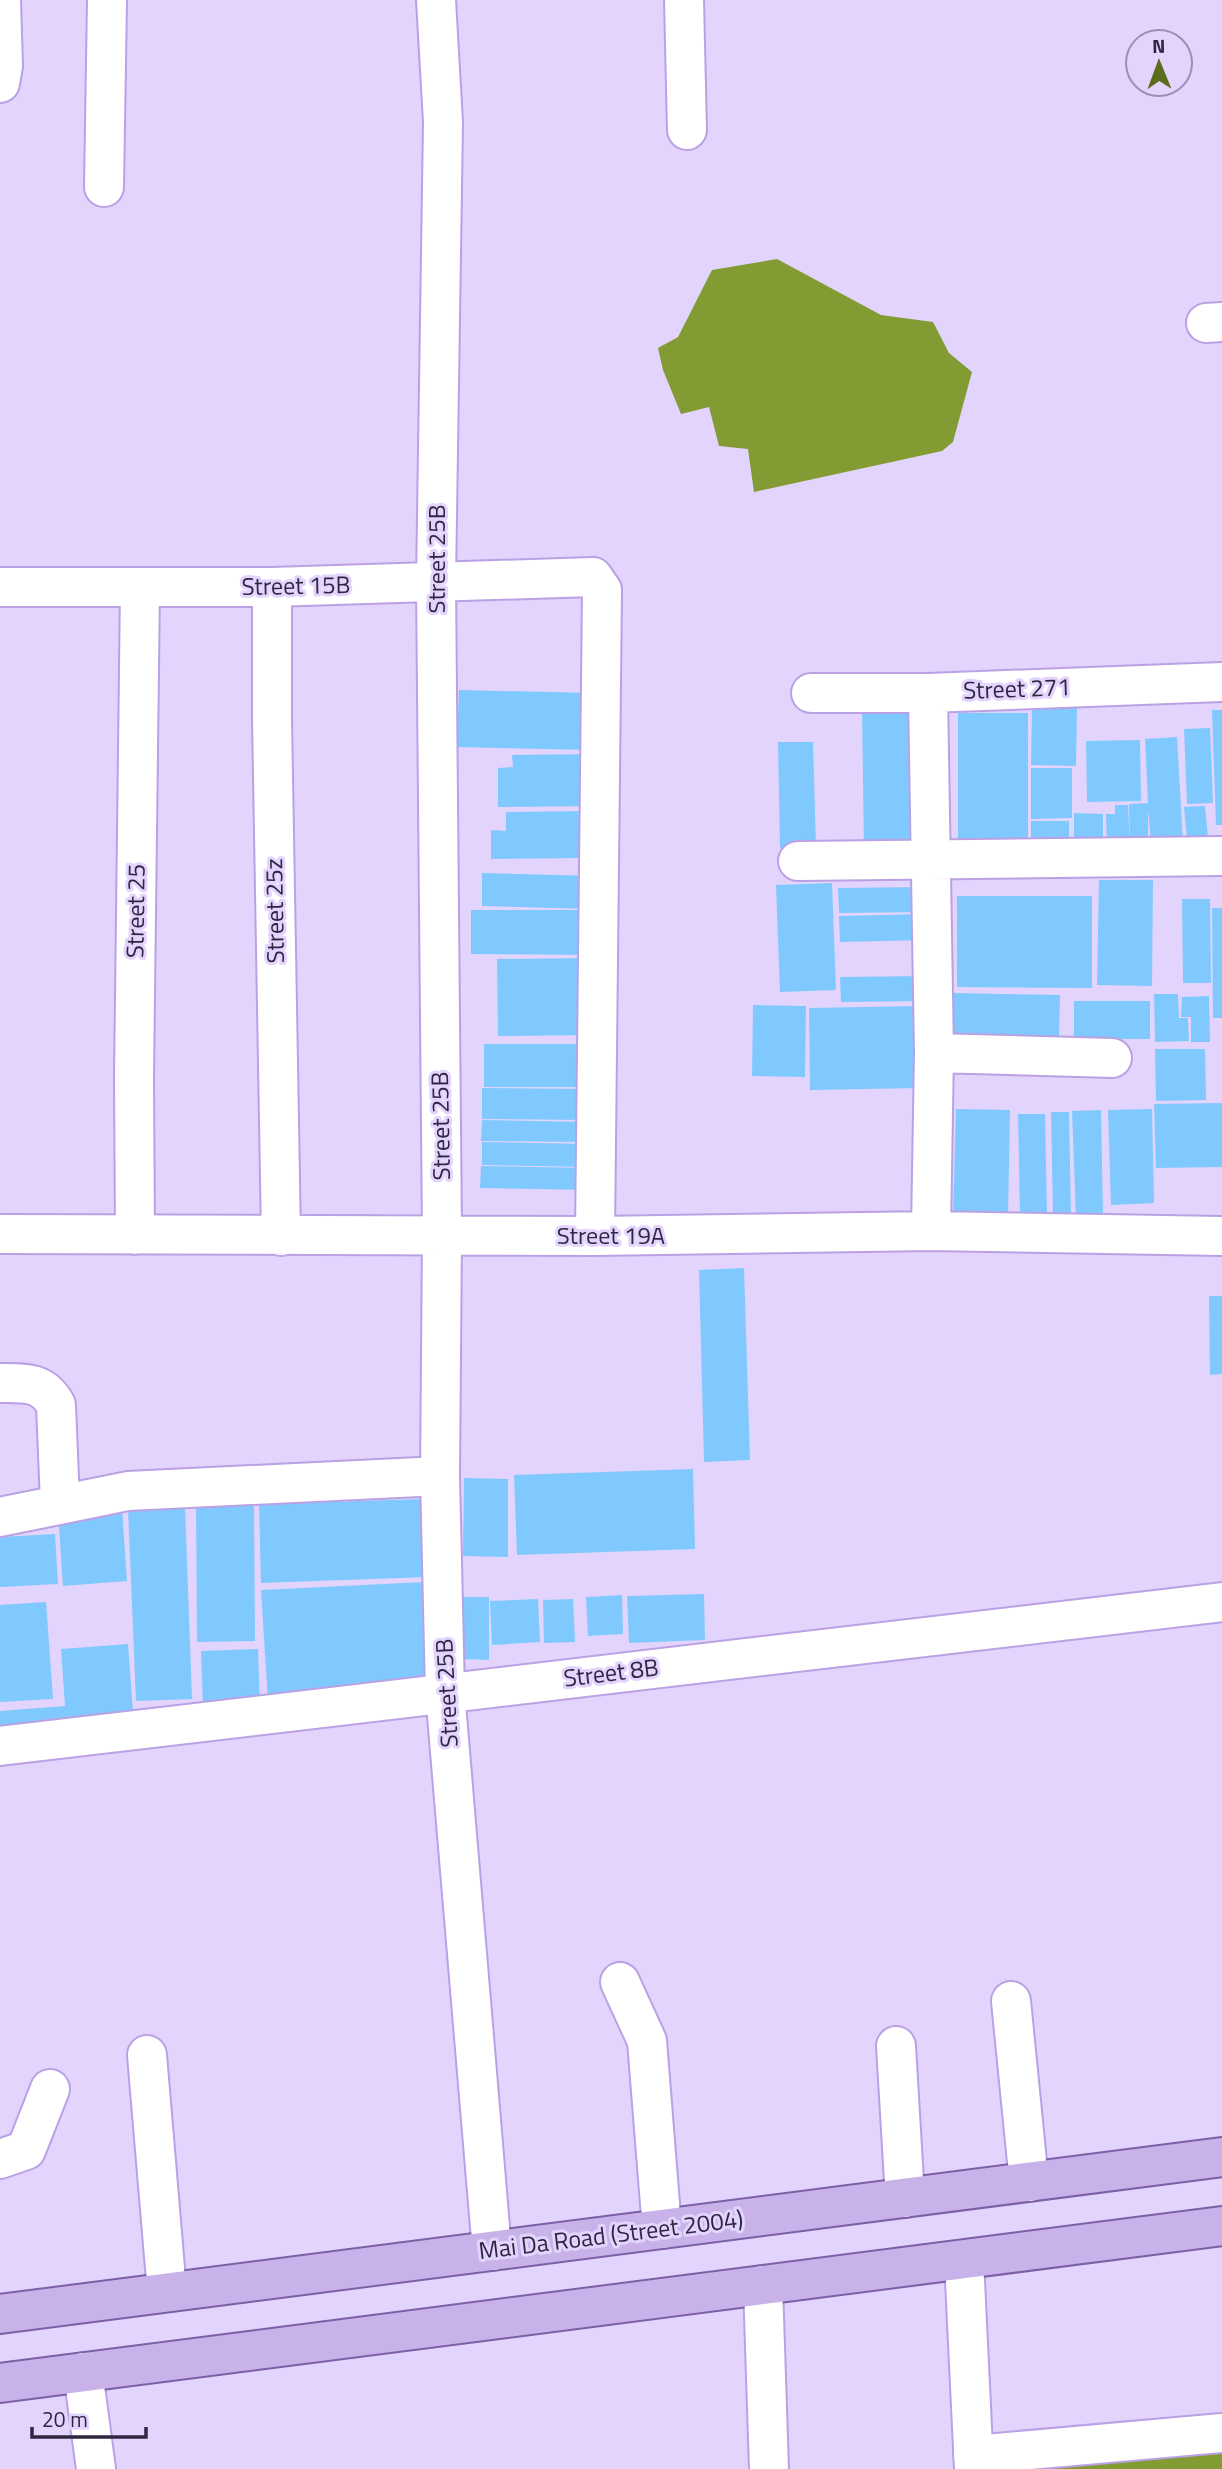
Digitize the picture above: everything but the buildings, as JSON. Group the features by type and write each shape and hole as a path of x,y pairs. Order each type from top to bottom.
{"main road":[{"name":"Mai Da Road (Street 2004)","path":"0,2314 1222,2157"},
{"path":"0,2383 1222,2227"}],"street":[{"path":"0,83 3,66 1,0"},
{"path":"104,187 107,0"},
{"name":"Street 25B","path":"436,0 443,122 436,582 442,1236 440,1476 445,1692 492,2251"},
{"path":"684,0 687,130"},
{"name":"Street 15B","path":"0,587 272,587 593,577 602,590 595,1236"},
{"name":"Street 25","path":"135,1235 134,1078 140,587"},
{"name":"Street 25z","path":"272,587 281,1236"},
{"name":"Street 271","path":"811,693 928,693 1222,682"},
{"path":"928,693 934,1053 931,1231"},
{"path":"798,861 1222,856"},
{"path":"934,1053 1112,1058"},
{"name":"Street 19A","path":"0,1234 595,1236 931,1231 1222,1236"},
{"path":"0,1383 39,1384 49,1392 56,1405 60,1503"},
{"path":"0,1517 128,1490 440,1476"},
{"name":"Street 8B","path":"0,1746 1222,1602"},
{"path":"620,1982 647,2041 662,2229"},
{"path":"1012,2001 1029,2182"},
{"path":"896,2046 905,2198"},
{"path":"147,2055 167,2292"},
{"path":"0,2159 26,2150 50,2089"},
{"path":"964,2260 973,2462 1222,2432"},
{"path":"763,2285 769,2469"},
{"path":"83,2372 96,2469"}],"shaded area":[{"path":"777,259 881,315 933,322 949,353 972,372 953,442 942,451 754,492 748,449 719,446 709,407 681,414 663,370 658,348 678,337 712,270"},
{"path":"1222,2444 1222,2469 1015,2469"}]}
